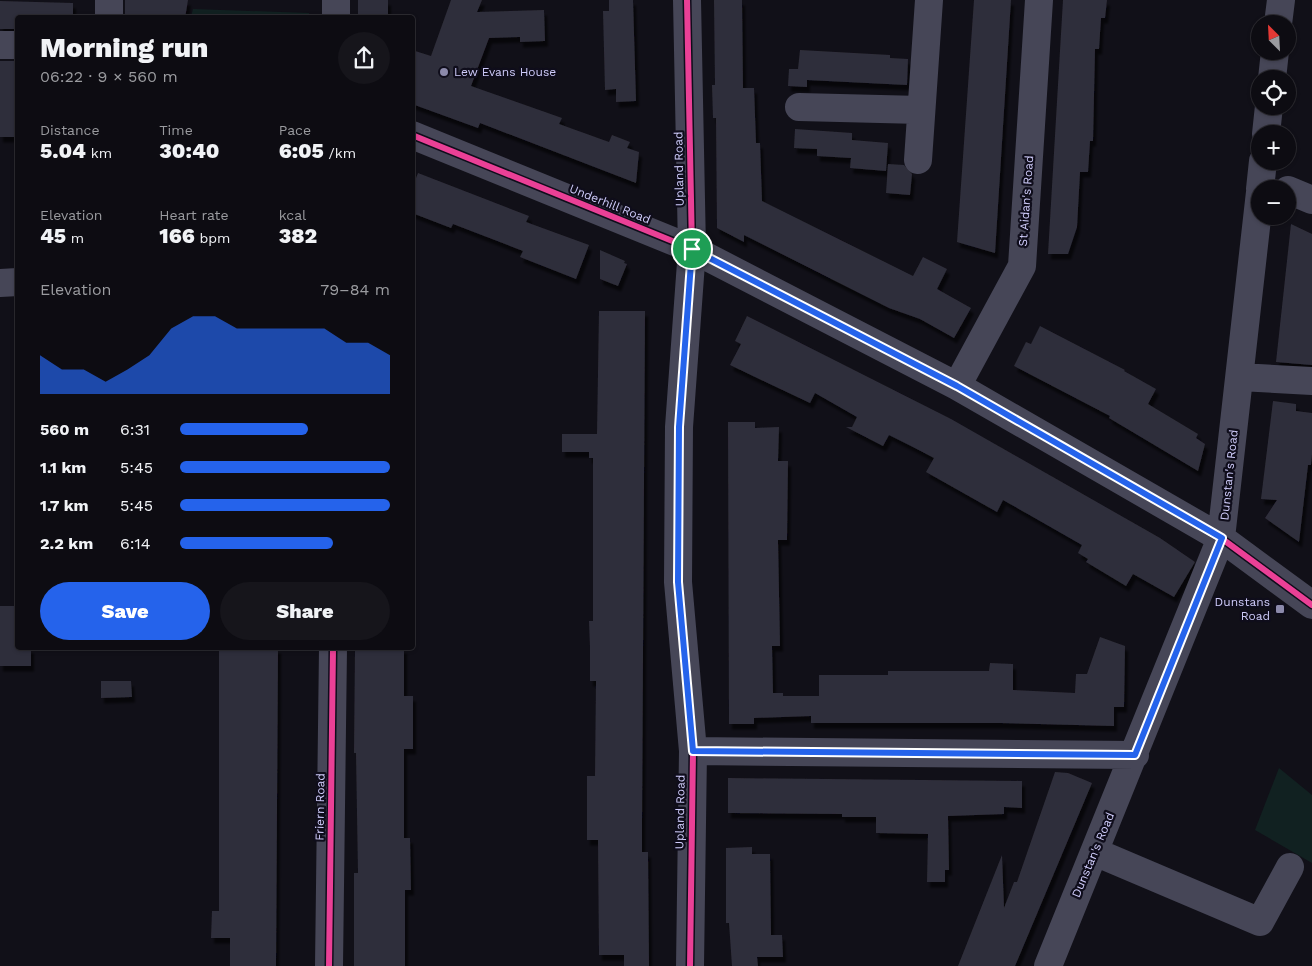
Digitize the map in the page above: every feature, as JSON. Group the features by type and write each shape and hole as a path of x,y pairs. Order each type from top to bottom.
{"street":[{"path":"109,0 109,15"},
{"path":"336,0 336,15"},
{"name":"Upland Road","path":"687,0 692,249 679,427 678,582 693,751 690,966"},
{"path":"918,160 929,0"},
{"name":"St Aidan's Road","path":"957,386 1022,266 1039,0"},
{"path":"1279,15 1281,0"},
{"path":"0,45 15,45"},
{"path":"799,107 921,110"},
{"name":"Underhill Road","path":"415,136 692,249 957,386 1222,538 1312,606"},
{"path":"1296,193 1312,200"},
{"name":"Dunstan's Road","path":"1048,966 1222,538 1240,377 1260,225"},
{"path":"0,283 15,282"},
{"path":"1240,377 1312,381"},
{"name":"Friern Road","path":"329,966 333,650"},
{"path":"693,751 1135,755"},
{"path":"1095,852 1260,922 1290,867"}],"shaded area":[{"path":"193,9 309,13 309,15 192,15"},
{"path":"1279,768 1312,795 1312,863 1255,830"}],"building":[{"path":"125,0 188,0 186,15 125,15"},
{"path":"358,0 388,0 388,15 358,15"},
{"name":"Lew Evans House","path":"451,0 482,0 477,12 544,10 545,41 520,42 520,37 489,38 471,86 562,118 559,124 609,142 612,135 630,142 627,148 639,152 636,183 480,123 478,128 415,105 415,51 431,56"},
{"path":"609,0 633,0 636,101 616,102 616,89 605,90 603,11 609,11"},
{"path":"714,0 742,0 743,88 754,88 756,143 760,143 762,201 913,276 923,257 947,269 937,289 971,308 954,338 920,319 889,308 744,235 744,242 717,228 716,118 713,118 712,85 715,85"},
{"path":"974,0 1011,0 995,253 957,242"},
{"path":"1063,0 1107,0 1105,18 1101,18 1099,49 1095,49 1093,141 1090,141 1088,172 1080,172 1077,227 1068,254 1048,254"},
{"path":"0,1 73,3 73,15 15,15 15,29 0,29"},
{"path":"800,50 890,55 890,58 908,59 907,85 807,80 807,87 788,86 789,69 798,69"},
{"path":"0,61 15,61 15,137 0,137"},
{"path":"795,129 852,133 852,140 888,143 886,171 850,168 851,158 817,156 817,149 794,148"},
{"path":"888,164 904,165 912,174 910,195 886,193"},
{"path":"418,173 529,216 526,222 589,245 576,279 520,257 523,251 453,224 451,228 415,214 415,180"},
{"path":"1291,225 1293,225 1312,234 1312,365 1276,362"},
{"path":"600,250 625,261 624,263 627,264 618,286 600,279"},
{"path":"599,311 645,311 642,852 648,852 649,966 624,966 624,955 599,955 598,840 587,840 587,776 595,776 596,681 590,681 589,621 593,621 593,458 589,458 589,452 562,452 562,434 597,434"},
{"path":"747,316 951,419 1160,538 1195,562 1174,597 1133,574 1126,586 1086,562 1088,559 1078,553 1082,545 1033,517 1003,500 997,512 926,472 934,458 911,446 889,435 883,446 846,427 852,427 857,417 815,393 810,403 730,365 741,344 735,341"},
{"path":"1040,326 1125,370 1156,389 1148,404 1198,434 1196,438 1205,444 1198,471 1109,418 1110,416 1014,366 1026,342 1031,344"},
{"path":"1273,401 1296,404 1296,411 1312,413 1311,465 1308,465 1299,542 1265,518 1277,500 1261,499"},
{"path":"728,422 755,422 755,428 779,427 778,461 788,461 787,540 778,540 780,646 772,646 773,693 783,693 783,696 819,696 819,675 888,675 888,671 989,671 990,663 1013,664 1013,690 1075,693 1076,674 1087,674 1100,637 1125,646 1124,707 1114,707 1114,726 1000,723 811,723 811,716 754,718 754,724 729,724"},
{"path":"0,606 15,606 15,650 31,650 31,666 0,666"},
{"path":"219,650 278,650 276,966 230,966 230,938 211,938 212,911 219,911"},
{"path":"355,650 404,650 404,696 413,696 413,749 404,749 404,838 410,838 411,890 405,890 405,966 354,966 354,873 358,873 356,753 354,753"},
{"path":"101,681 131,681 132,697 101,698"},
{"path":"1055,772 1068,773 1092,783 1015,966 958,966 1002,855 1004,908 1014,882 1017,882"},
{"path":"728,778 1022,781 1022,808 1004,807 1004,814 948,816 949,870 945,870 945,882 927,882 928,834 876,833 876,817 842,817 842,814 728,813"},
{"path":"752,847 752,854 770,854 771,935 782,935 783,957 757,957 758,966 732,966 729,923 726,923 726,848"}],"cycle path":[{"path":"687,0 692,249 679,427 678,582 693,751 690,966"},
{"path":"415,136 692,249 957,386 1221,538 1312,605"},
{"path":"329,966 333,650"}],"place":[{"name":"Lew Evans House","path":"444,72"},
{"name":"Dunstans Road","path":"1280,609"}],"route":[{"path":"692,249 957,386 1222,538 1135,755 1024,752 693,751 678,582 679,427 692,249"}]}
